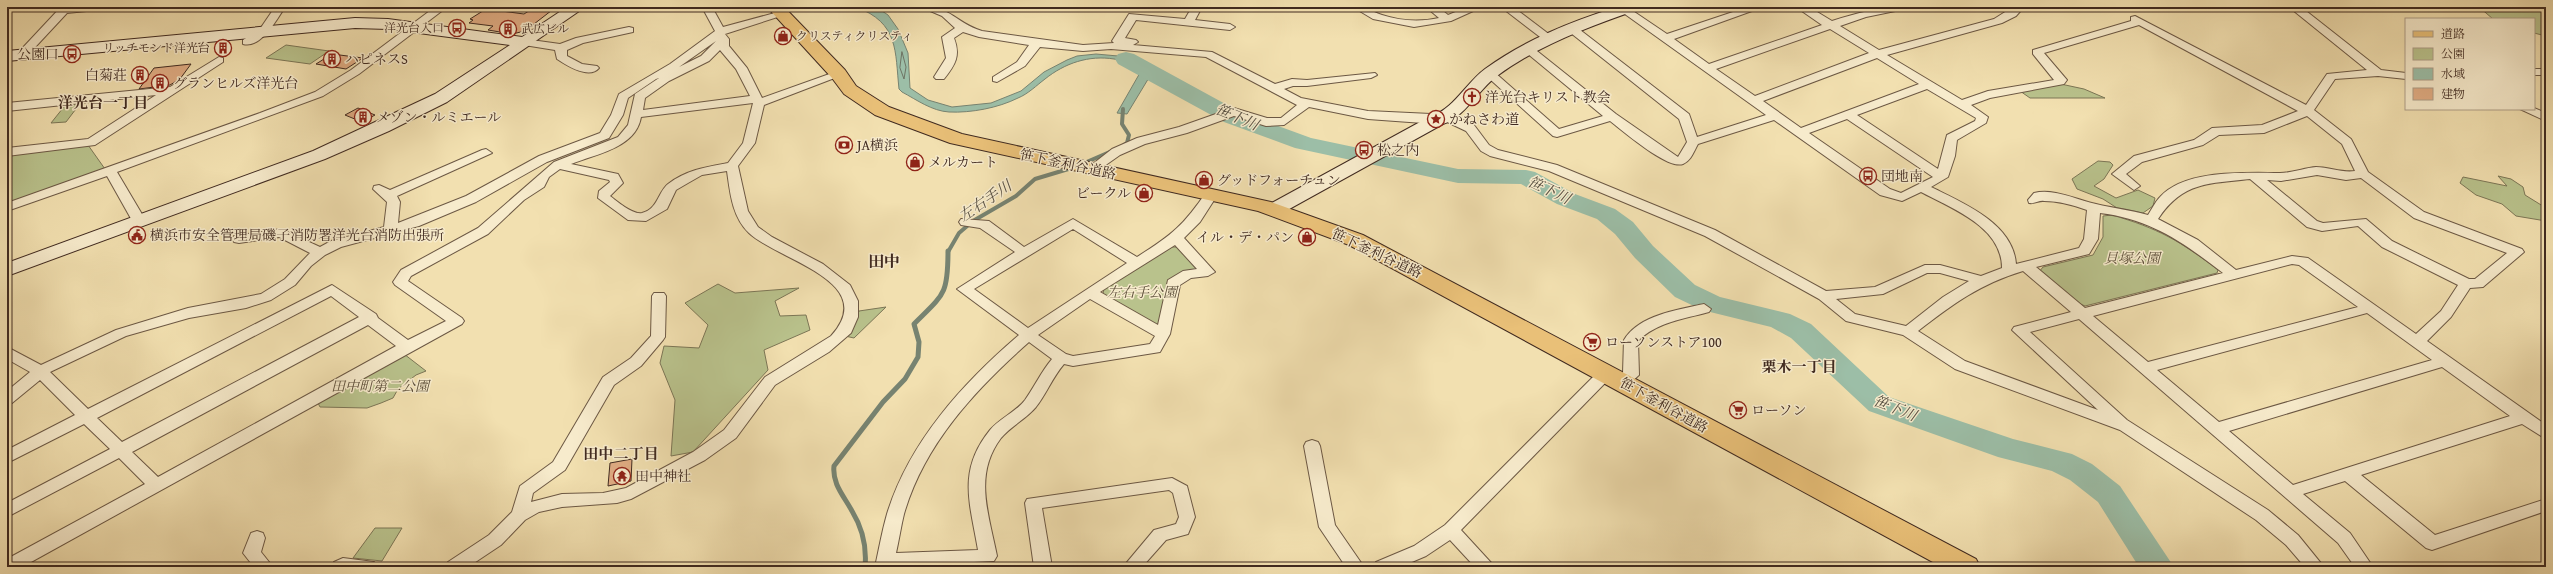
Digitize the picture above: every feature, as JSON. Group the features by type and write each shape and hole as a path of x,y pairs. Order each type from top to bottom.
{"main road":[{"name":"笹下釜利谷道路","path":"778,11 839,74 850,90 882,111 928,130 958,139 1275,209 1363,243 1966,567"}],"street":[{"path":"14,55 66,9 96,7"},
{"path":"247,42 264,31 280,7"},
{"path":"7,207 264,116 318,94 354,72 417,28 442,7"},
{"path":"7,270 320,154 383,127 441,98 577,7"},
{"path":"650,223 659,216 671,188 698,172 732,166 749,143 758,101 741,68 724,46 708,7"},
{"path":"926,7 946,14 962,28 979,34 1036,43 1084,48 1111,46 1176,53 1208,54 1297,101 1368,115 1437,120 1448,118 1470,128 1485,148 1494,153 1553,168 1710,233 1824,296 1841,312 1850,318 1908,331 1960,365 2126,426"},
{"path":"1188,23 1197,7"},
{"path":"1358,7 1365,13 1385,20 1436,23 1477,7"},
{"path":"1431,7 1447,19"},
{"path":"1506,7 1548,38"},
{"path":"1664,39 1758,7"},
{"path":"1275,209 1437,120 1447,117 1489,74 1528,49 1571,28 1625,8 1664,39 1774,116 1893,196 1902,197 1942,178 1949,156 1951,138 1980,123 1982,117 1801,7"},
{"path":"1707,68 1864,14 1901,7"},
{"path":"1752,100 1878,54 1998,21 2012,14 2019,7"},
{"path":"2294,7 2378,73"},
{"path":"7,399 40,371 121,333 188,313 246,303 266,296 290,282 306,263 320,252 352,240 390,231 471,198 543,159 605,135 617,116 623,96 652,77 674,66 720,34 740,24 778,11"},
{"path":"1176,53 1167,43 1144,44 1118,40 1133,16 1230,27"},
{"path":"1962,104 1988,95 2060,82 2061,80 2037,52 2137,20 2308,111 2347,142 2363,174 2389,191 2419,215 2517,252 2478,284 2466,283 2388,244 2361,222 2322,227 2312,224 2253,175"},
{"path":"14,55 356,23 417,28 561,48 580,40 629,30"},
{"path":"940,76 952,61 953,49 948,37 962,28"},
{"path":"1571,28 1685,117 1693,142"},
{"path":"7,567 457,321 400,282 401,278 406,273 483,231 519,197 539,184 544,175 558,165 622,140 634,125 639,96 666,79 698,64 718,47 720,34"},
{"path":"997,79 1021,64 1036,43"},
{"path":"561,48 561,57 579,67 593,68"},
{"path":"1528,49 1612,117 1673,160 1679,161 1684,158 1693,142 1774,116"},
{"path":"7,152 91,142 218,60"},
{"path":"2535,72 2546,72"},
{"path":"2134,186 2118,174 2138,159 2197,145 2207,140 2216,131 2264,129 2308,111 2331,76 2378,73 2405,76"},
{"path":"637,114 758,101 839,74"},
{"path":"1489,74 1557,133 1612,117"},
{"path":"1274,88 1292,82 1307,83 1371,75"},
{"path":"1799,133 1849,116 1929,84"},
{"path":"7,107 173,90"},
{"path":"1084,168 1140,141 1218,118 1231,112 1266,122 1284,121 1308,102"},
{"path":"2528,110 2546,117"},
{"path":"1849,116 1942,178"},
{"path":"390,231 394,202 384,192 486,153"},
{"path":"558,165 614,176 617,183 604,194 604,198 633,217 646,217 662,206"},
{"path":"456,566 495,540 519,515 546,502 560,499 601,498 630,493 714,447 731,433 754,399 771,381 786,369 838,340 850,326 852,313 851,299 838,280 760,235 744,218 732,166"},
{"path":"110,171 139,221"},
{"path":"2151,220 2165,199 2189,184 2218,178 2253,175 2281,177 2318,171 2346,176 2363,174"},
{"path":"1923,188 1980,220 1998,237 2007,251 2009,270"},
{"path":"1061,358 1046,375 1030,404 996,434 978,463 975,485 988,556 885,564 896,513 912,474 942,423 989,369 1028,335 1136,262 1176,238 1195,219 1212,194"},
{"path":"2034,200 2039,196 2070,200 2094,208 2118,211 2151,220 2193,244 2234,275"},
{"path":"1908,331 1962,291 1984,280 2009,270 2084,251 2091,239 2094,208"},
{"path":"973,223 984,224 1023,252"},
{"path":"1136,262 1073,223 964,289 1061,358 1073,361 1155,348 1163,334 1173,283 1188,274 1208,272 1176,238"},
{"path":"238,239 281,233 320,252"},
{"path":"2315,567 2292,540 2262,515 2126,426 2019,330 2292,260 2303,261 2546,433"},
{"path":"2025,266 2344,538 2364,567"},
{"path":"1824,296 1878,291 1925,269 1940,269 1984,280"},
{"path":"2418,341 2446,314 2466,283"},
{"path":"7,457 332,290 371,317 407,347"},
{"path":"1091,293 1163,334"},
{"path":"519,515 526,490 559,466 608,381 636,362 658,337 659,296"},
{"path":"2144,368 2370,308"},
{"path":"1382,567 1420,551 1452,530 1614,377 1631,375 1631,340 1636,333 1647,325 1704,309"},
{"path":"7,511 371,317"},
{"path":"7,352 40,371 156,485"},
{"path":"2215,429 2445,361"},
{"path":"2290,492 2524,418"},
{"path":"1312,446 1327,527 1355,567"},
{"path":"2348,474 2432,543 2546,505"},
{"path":"1043,567 1033,503 1172,484 1181,490 1188,517 1182,528 1160,535 1132,567"},
{"path":"1452,530 1486,567"},
{"path":"257,538 252,553 264,567"},
{"path":"340,567 342,565 368,567"}],"green space":[{"path":"2479,7 2546,7 2546,36 2535,33 2535,18 2492,18"},
{"path":"286,45 329,51 310,64 266,58"},
{"path":"2056,83 2084,89 2105,98 2030,98 2020,91"},
{"path":"82,101 66,122 51,123 67,103"},
{"path":"88,145 105,169 7,203 7,154"},
{"path":"2098,161 2110,162 2113,165 2104,179 2094,186 2116,198 2138,190 2155,198 2153,206 2143,213 2117,208 2103,199 2077,189 2072,179"},
{"path":"2498,176 2511,179 2523,187 2525,195 2546,208 2546,221 2516,216 2502,204 2476,195 2460,183 2463,177 2507,186"},
{"name":"貝塚公園","path":"2112,215 2156,230 2168,236 2205,260 2218,270 2217,273 2085,306 2076,302 2039,272 2043,267 2093,255 2103,237 2103,216"},
{"name":"左右手公園","path":"1172,247 1178,247 1197,266 1195,270 1186,271 1161,325 1153,327 1103,294 1104,288"},
{"path":"718,284 735,293 799,288 775,301 780,316 806,315 810,330 764,350 768,370 693,452 671,456 675,400 660,363 664,346 699,348 708,325 685,303"},
{"path":"886,307 854,338 845,336 853,328 859,311"},
{"name":"田中町第二公園","path":"404,354 426,371 416,375 398,389 393,398 367,408 320,407 317,401"},
{"path":"375,528 402,528 382,561 353,558"}],"water":[{"path":"856,7 876,7 888,15 898,29 908,53 910,88 928,100 952,107 991,103 1021,91 1044,72 1077,56 1096,54 1129,57 1159,74 1155,78 1150,76 1127,114 1117,113 1141,71 1129,62 1105,58 1086,59 1069,65 1053,73 1022,96 1002,105 975,111 949,112 937,110 925,105 899,89 895,51 887,30 880,21"}],"building":[{"path":"535,7 556,7 525,31 512,34 488,30 493,26 469,23 473,20 470,19 486,9 524,14"},
{"path":"332,54 363,58 346,69 316,64"},
{"path":"191,64 180,79 170,85 139,89 154,68"},
{"name":"メゾン・ルミエール","path":"358,108 375,115 362,122 345,115"},
{"name":"田中神社","path":"632,459 631,481 608,486 610,463"}],"waterway":[{"name":"笹下川","path":"1126,59 1232,117 1303,143 1338,152 1458,176 1526,177 1566,199 1606,214 1624,228 1644,252 1685,291 1712,304 1780,320 1801,331 1868,396 1879,404 2009,449 2061,462 2081,472 2109,494 2157,567"},
{"name":"左右手川","path":"1123,109 1122,124 1129,135 1127,143 1124,145"},
{"name":"左右手川","path":"1082,164 1112,151"},
{"name":"左右手川","path":"948,252 959,233 973,221 1016,196 1035,179 1075,167"},
{"name":"左右手川","path":"865,567 865,545 861,531 856,518 837,484 834,466 883,402 905,379 918,357 919,342 914,324 932,306 942,293 947,277 948,252"}],"place":[{"name":"洋光台入口","path":"457,28"},
{"name":"武広ビル","path":"508,29"},
{"name":"クリスティクリスティ","path":"783,36"},
{"name":"リッチモンド洋光台","path":"223,48"},
{"name":"公園口","path":"72,54"},
{"name":"ハピネスS","path":"332,59"},
{"name":"白菊荘","path":"140,75"},
{"name":"グランヒルズ洋光台","path":"160,83"},
{"name":"洋光台キリスト教会","path":"1472,97"},
{"name":"メゾン・ルミエール","path":"363,117"},
{"name":"かねさわ道","path":"1436,119"},
{"name":"JA横浜","path":"844,145"},
{"name":"松之内","path":"1364,150"},
{"name":"メルカート","path":"915,162"},
{"name":"団地南","path":"1868,176"},
{"name":"グッドフォーチュン","path":"1204,180"},
{"name":"ビークル","path":"1144,193"},
{"name":"横浜市安全管理局磯子消防署洋光台消防出張所","path":"137,235"},
{"name":"イル・デ・パン","path":"1307,237"},
{"name":"ローソンストア100","path":"1592,342"},
{"name":"ローソン","path":"1738,410"},
{"name":"田中神社","path":"622,476"}],"district":[{"name":"洋光台一丁目","path":"103,103"},
{"name":"田中","path":"884,261"},
{"name":"栗木一丁目","path":"1799,367"},
{"name":"田中二丁目","path":"621,454"}]}
